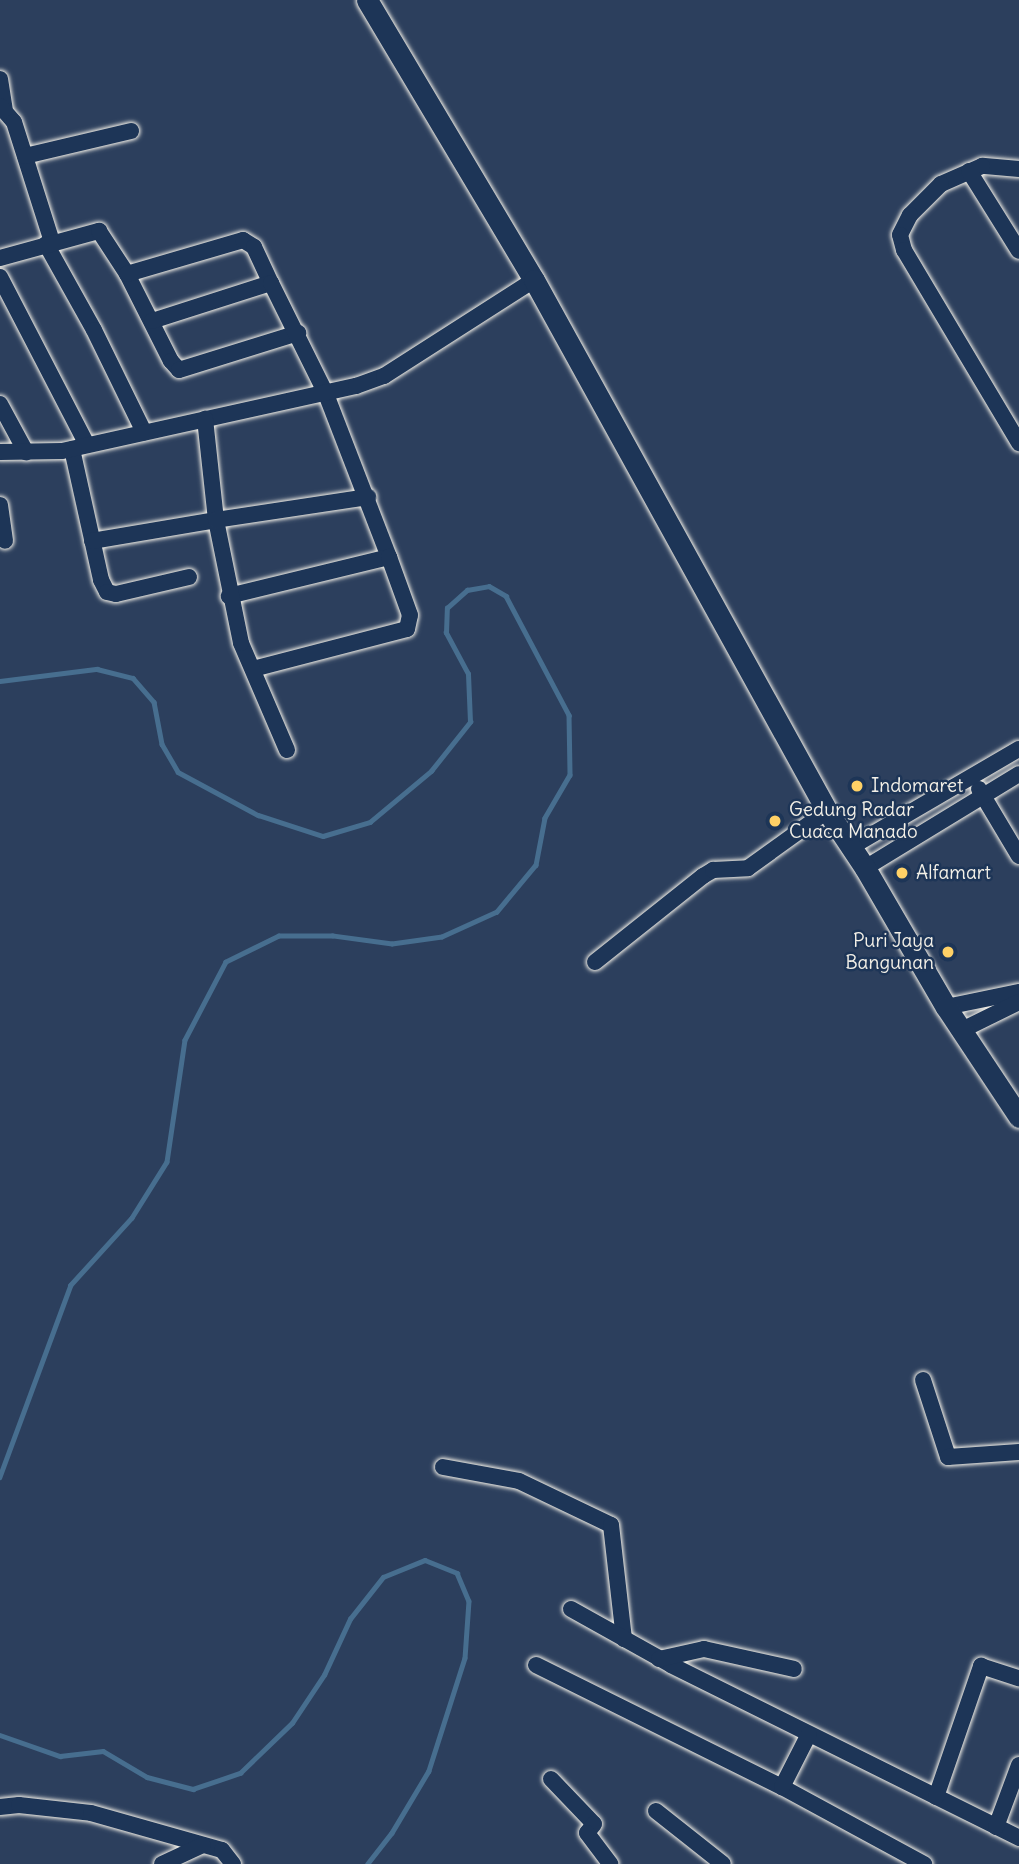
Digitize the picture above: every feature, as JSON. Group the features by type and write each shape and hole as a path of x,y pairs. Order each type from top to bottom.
{"street":[{"path":"367,0 534,280 827,811 865,868 946,1007 1019,1118"},
{"path":"0,79 3,108 14,122 49,243 144,432"},
{"path":"25,156 131,131"},
{"path":"1019,169 995,166 969,171 929,194 902,226 901,243 1019,443"},
{"path":"969,171 1019,251"},
{"path":"0,258 99,231 127,274 171,361 179,370 298,333"},
{"path":"127,274 240,239 254,247 326,394 368,497 410,615 407,629 253,669"},
{"path":"0,277 80,447 92,541 101,580 107,592 116,594 189,577"},
{"path":"0,452 80,447 326,394 384,376 534,280"},
{"path":"152,321 271,283"},
{"path":"0,404 26,452"},
{"path":"205,419 216,520 229,596 241,643 287,750"},
{"path":"92,541 368,497"},
{"path":"0,505 5,541"},
{"path":"229,596 389,557"},
{"path":"851,846 1019,749"},
{"path":"865,868 1019,774"},
{"path":"972,778 1019,856"},
{"path":"595,962 703,876 713,870 748,868 827,811"},
{"path":"946,1007 1019,992"},
{"path":"962,1030 1019,1002"},
{"path":"923,1380 946,1455 962,1457 1019,1452"},
{"path":"443,1467 519,1481 611,1525 624,1639"},
{"path":"571,1609 659,1659 1019,1838"},
{"path":"659,1659 704,1649 794,1669"},
{"path":"536,1665 782,1787 924,1864"},
{"path":"936,1797 981,1666 1019,1678"},
{"path":"782,1787 808,1734"},
{"path":"996,1827 1019,1765"},
{"path":"551,1779 594,1824 587,1833 610,1864"},
{"path":"0,1807 19,1805 91,1813 222,1850 233,1864"},
{"path":"656,1811 723,1864"},
{"path":"162,1864 203,1845"}],"waterway":[{"path":"0,681 97,669 133,678 154,702 162,744 178,772 258,815 323,836 370,822 431,771 470,722 468,674 446,633 447,608 467,590 489,586 506,596 569,715 570,775 545,818 536,865 497,912 442,937 392,944 333,936 279,936 226,962 185,1040 167,1162 132,1218 71,1285 0,1477"},
{"path":"0,1735 60,1756 103,1751 147,1777 193,1789 240,1773 292,1723 324,1675 350,1619 383,1577 425,1560 457,1573 469,1601 465,1658 429,1771 392,1833 368,1864"}],"place":[{"name":"Indomaret","path":"857,786"},
{"name":"Gedung Radar Cuaca Manado","path":"775,821"},
{"name":"Alfamart","path":"902,873"},
{"name":"Puri Jaya Bangunan","path":"948,952"}]}
